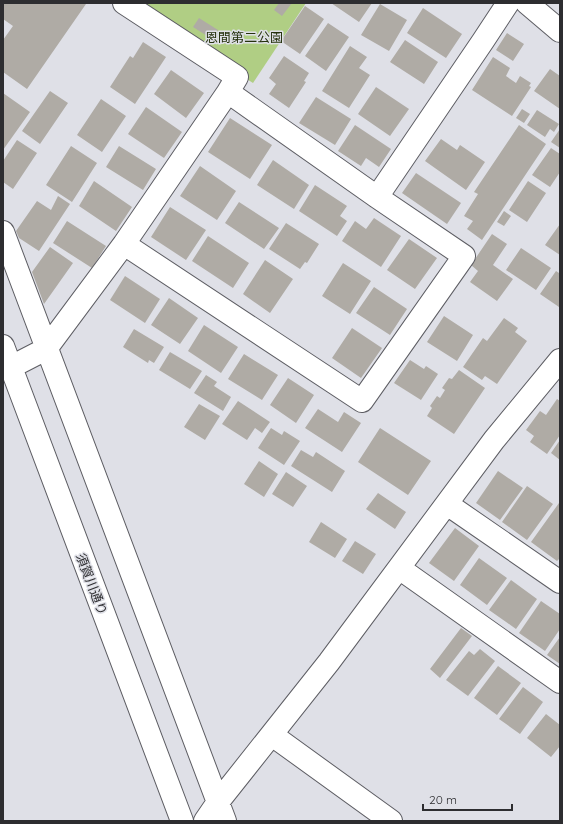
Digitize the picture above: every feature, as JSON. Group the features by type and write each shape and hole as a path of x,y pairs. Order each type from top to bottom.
{"street":[{"path":"11,367 46,349 124,244 238,77 124,3"},
{"path":"377,197 508,3"},
{"path":"527,3 560,31"},
{"path":"124,244 362,401 464,256 228,92"},
{"path":"3,232 222,812"},
{"name":"須賀川通り","path":"3,346 182,821"},
{"path":"205,821 222,812 272,735 329,662 494,440 560,360"},
{"path":"447,504 560,582"},
{"path":"399,568 560,682"},
{"path":"272,735 391,821"}],"green space":[{"name":"恩間第二公園","path":"128,3 306,3 253,83"}],"building":[{"path":"3,3 86,4 27,89 3,72 3,40 13,26 3,19"},
{"path":"279,3 292,3 282,16 274,10"},
{"path":"331,3 372,3 359,22"},
{"path":"380,4 407,20 389,51 361,35"},
{"path":"305,6 324,19 300,54 281,41"},
{"path":"423,8 462,34 446,58 407,33"},
{"path":"199,18 218,30 212,39 193,27"},
{"path":"328,23 349,37 326,71 305,56"},
{"path":"507,33 524,44 513,61 496,50"},
{"path":"405,40 438,62 424,84 390,62"},
{"path":"143,42 166,57 135,104 110,87 130,56 133,58"},
{"path":"350,46 367,57 359,68 370,75 349,108 322,91"},
{"path":"284,56 309,73 304,81 306,82 289,108 269,94 276,84 269,78"},
{"path":"493,57 510,68 506,76 516,83 520,76 531,83 529,86 531,87 512,116 472,90"},
{"path":"550,69 560,76 560,109 534,91"},
{"path":"171,70 204,93 186,118 154,94"},
{"path":"376,87 409,109 390,136 358,114"},
{"path":"50,91 68,103 40,144 22,131"},
{"path":"3,93 30,112 3,150"},
{"path":"316,97 351,119 335,145 299,123"},
{"path":"101,99 126,116 102,152 77,135"},
{"path":"146,107 182,132 164,158 128,134"},
{"path":"522,109 530,114 524,123 516,118"},
{"path":"537,110 559,124 554,132 550,129 545,137 527,125"},
{"path":"230,118 272,145 250,179 208,152"},
{"path":"355,125 391,149 379,167 366,158 361,166 338,151"},
{"path":"519,125 546,144 482,240 467,229 473,221 464,216 478,194 474,192"},
{"path":"560,129 560,148 551,142"},
{"path":"441,139 457,150 460,145 485,162 466,190 425,161"},
{"path":"17,140 37,153 13,189 3,182 3,161"},
{"path":"71,146 97,163 72,202 46,185"},
{"path":"119,146 156,169 143,190 106,167"},
{"path":"551,148 560,154 560,172 550,187 532,175"},
{"path":"273,160 309,185 294,209 257,185"},
{"path":"200,166 236,191 217,220 180,196"},
{"path":"416,173 461,203 447,224 402,193"},
{"path":"94,181 132,207 116,231 79,206"},
{"path":"528,181 546,193 527,222 509,210"},
{"path":"315,185 347,206 340,216 347,221 337,236 299,211"},
{"path":"58,196 70,204 39,251 19,238 16,231 37,201 51,210"},
{"path":"239,202 279,228 264,249 225,223"},
{"path":"170,207 206,230 186,260 151,237"},
{"path":"504,211 511,216 504,226 497,222"},
{"path":"374,218 401,236 381,267 342,241 355,221 366,229"},
{"path":"67,221 106,246 92,268 53,243"},
{"path":"286,223 319,244 307,263 305,262 300,269 269,249"},
{"path":"560,224 560,255 545,245"},
{"path":"492,234 507,244 493,265 513,279 497,301 470,282 478,271 471,265"},
{"path":"208,236 249,263 233,288 192,261"},
{"path":"409,239 437,258 415,289 387,270"},
{"path":"50,247 73,263 44,304 32,272"},
{"path":"521,248 551,268 536,290 506,270"},
{"path":"265,260 293,279 270,313 243,294"},
{"path":"343,263 371,281 350,314 322,296"},
{"path":"556,271 559,273 560,271 559,307 540,294"},
{"path":"125,276 160,299 145,323 110,300"},
{"path":"374,287 407,309 390,335 356,313"},
{"path":"169,298 198,318 180,344 151,325"},
{"path":"444,316 473,335 457,361 427,342"},
{"path":"504,318 518,328 515,332 527,341 497,384 485,376 482,380 463,367 483,338 487,341"},
{"path":"204,325 238,347 221,373 188,351"},
{"path":"352,328 382,348 361,378 332,358"},
{"path":"134,329 164,347 154,363 149,360 148,363 123,347"},
{"path":"170,352 202,371 190,389 159,370"},
{"path":"244,354 278,375 262,400 228,379"},
{"path":"410,360 424,369 426,366 438,374 421,400 394,383"},
{"path":"459,370 485,388 454,434 427,416 432,408 430,406 437,396 440,398 445,390 442,388 449,378 452,379"},
{"path":"206,375 217,382 214,386 231,397 223,411 194,393"},
{"path":"288,378 314,395 296,423 270,405"},
{"path":"557,399 560,401 560,435 547,454 530,442 534,436 526,430 540,411 546,415"},
{"path":"238,401 270,422 262,433 255,428 247,440 222,424"},
{"path":"199,404 220,416 205,440 184,427"},
{"path":"318,409 338,422 344,412 361,423 342,452 305,428"},
{"path":"271,428 282,435 284,431 300,441 284,465 258,448"},
{"path":"380,428 431,461 408,495 358,462"},
{"path":"560,440 560,460 551,453"},
{"path":"301,450 313,457 316,452 345,471 332,492 291,466"},
{"path":"259,461 278,474 264,497 244,484"},
{"path":"498,471 523,488 500,520 476,503"},
{"path":"286,472 307,486 293,507 272,494"},
{"path":"527,486 553,504 527,540 502,522"},
{"path":"378,493 406,512 395,529 366,509"},
{"path":"559,503 560,558 557,561 531,542"},
{"path":"321,522 347,539 335,558 309,542"},
{"path":"455,528 479,546 454,581 429,563"},
{"path":"355,541 376,554 363,574 342,561"},
{"path":"479,558 507,578 487,605 460,585"},
{"path":"511,580 537,599 516,629 489,610"},
{"path":"541,601 560,614 560,629 545,651 519,633"},
{"path":"461,628 472,636 440,678 430,669"},
{"path":"560,637 560,664 547,655"},
{"path":"480,649 495,661 468,696 446,680 469,651 474,655"},
{"path":"498,666 521,683 497,715 474,698"},
{"path":"523,687 543,702 520,734 499,719"},
{"path":"546,714 560,725 560,746 551,757 527,738"}]}
